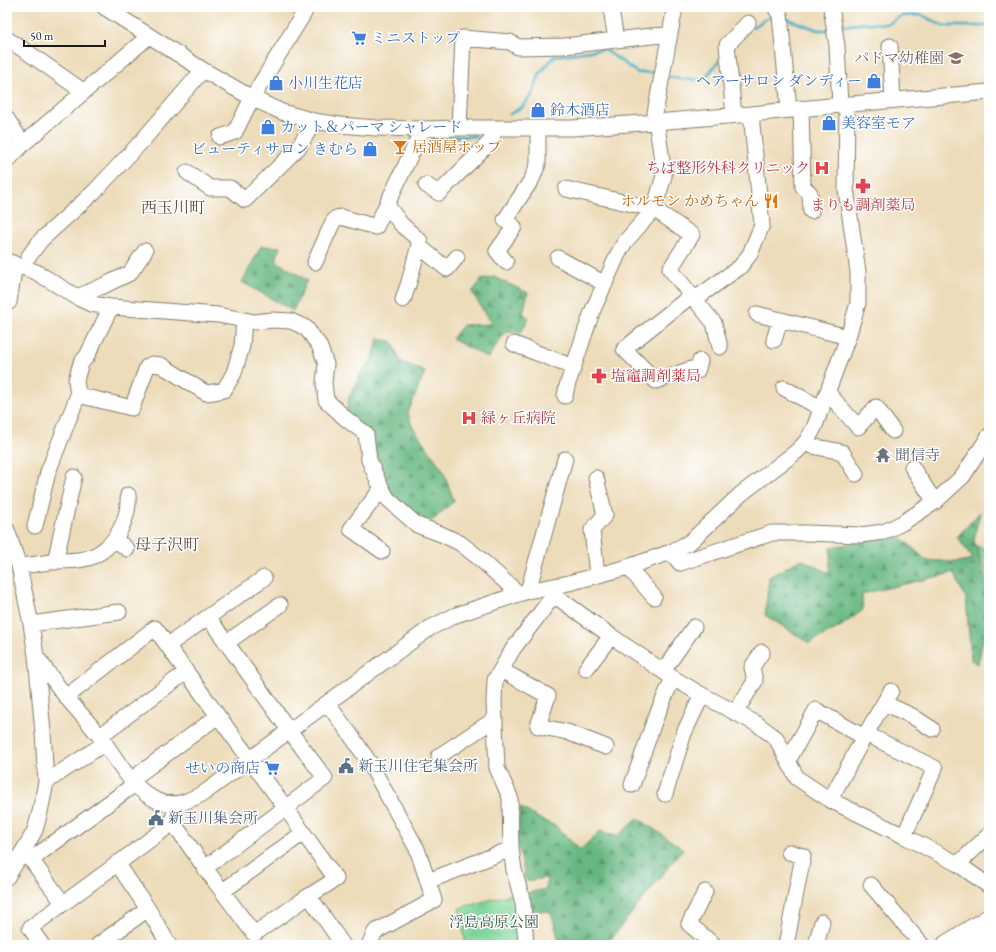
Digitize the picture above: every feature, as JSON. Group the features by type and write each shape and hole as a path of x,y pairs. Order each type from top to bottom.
{"main road":[{"path":"946,945 988,920"}],"street":[{"path":"104,7 203,70 252,98 282,112 314,121 340,125 376,128 423,129 572,128 751,114 844,104 989,92"},
{"path":"220,137 235,132 252,98 304,13 305,7"},
{"path":"565,396 573,367 592,312 619,252 625,242 654,209 664,176 655,112 675,7"},
{"path":"775,7 780,15 795,109 803,187 810,193 811,211"},
{"path":"36,656 133,782 146,794 159,801 173,804 186,802 204,793 430,628 444,620 524,592 552,591 597,575 628,567 671,552 690,542 741,494 796,452 806,442 814,428 828,393 848,337 858,303 858,272 846,189 846,120 831,7"},
{"path":"612,16 616,40"},
{"path":"734,115 727,45 748,23"},
{"path":"459,128 463,38 510,42 518,47 564,46 670,34"},
{"path":"7,161 23,144 65,107 149,36"},
{"path":"7,39 84,92"},
{"path":"890,46 893,100"},
{"path":"29,256 41,240 94,192 137,146 203,70"},
{"path":"698,369 692,369 656,381 624,349 694,297 740,266 750,254 762,225 751,114"},
{"path":"187,172 210,188 230,188 245,200 299,147 314,121"},
{"path":"8,122 23,144"},
{"path":"426,185 439,193 490,142 496,128"},
{"path":"506,262 497,251 514,227 500,216 532,179 538,164 538,128"},
{"path":"315,262 336,218 341,217 376,227 423,129"},
{"path":"566,189 654,209 692,235 670,269 714,323 720,347"},
{"path":"387,205 401,224 420,241 403,300"},
{"path":"419,246 447,269 457,257"},
{"path":"78,297 130,273 145,251"},
{"path":"558,258 605,284"},
{"path":"7,302 9,302 11,263 36,272 91,304 111,307 218,315 255,322 272,320 291,321 306,328 319,345 326,364 324,383 326,400 345,418 366,434 369,460 387,498 417,525 460,543 524,592"},
{"path":"35,526 48,472 78,395 76,380 81,363 111,307"},
{"path":"757,314 848,337"},
{"path":"78,395 132,408 147,367 152,364 161,365 206,392 224,390 234,373 242,346 244,320"},
{"path":"774,340 780,320"},
{"path":"514,344 573,367"},
{"path":"784,388 822,409"},
{"path":"828,393 858,427 876,407 892,431"},
{"path":"671,552 680,563 772,533 860,535 884,532 902,523 935,502 963,476 989,436"},
{"path":"806,442 812,446 842,452 856,474"},
{"path":"524,592 565,459"},
{"path":"912,467 935,502"},
{"path":"55,562 74,477"},
{"path":"596,478 605,516 592,530 597,575"},
{"path":"381,551 351,529 382,488"},
{"path":"19,566 85,559 106,549 114,540 125,520 128,496"},
{"path":"7,530 19,566 36,656 46,782 40,812 26,858"},
{"path":"114,540 127,549"},
{"path":"628,567 654,598"},
{"path":"168,645 264,578"},
{"path":"552,591 611,636 668,675 757,724 776,738 797,778 830,800 958,864 989,886"},
{"path":"526,945 523,903 514,870 511,849 510,798 498,768 494,701 495,680 513,649 552,591"},
{"path":"226,643 280,605"},
{"path":"31,624 119,612"},
{"path":"205,868 325,778 208,617"},
{"path":"632,785 655,719 668,675 694,627"},
{"path":"66,696 155,628 336,879 309,896 256,941 172,821"},
{"path":"586,669 611,636"},
{"path":"735,713 755,682 752,667 762,652"},
{"path":"501,670 548,696 538,726 567,732 606,747"},
{"path":"46,782 102,740 186,672"},
{"path":"665,794 684,733 702,695"},
{"path":"830,800 887,697 932,729"},
{"path":"327,703 369,762 417,849 434,900 375,932 369,945"},
{"path":"788,761 816,710 865,736 935,768 904,836"},
{"path":"7,877 26,858 40,853 218,716"},
{"path":"439,756 495,719"},
{"path":"42,945 30,928 170,825 177,803"},
{"path":"222,891 303,833"},
{"path":"958,864 989,836"},
{"path":"428,881 511,849"},
{"path":"786,945 803,856 789,852"},
{"path":"26,858 63,903"},
{"path":"117,863 148,909 169,945"},
{"path":"871,885 922,945"},
{"path":"705,892 689,924 714,945"},
{"path":"309,896 343,945"},
{"path":"98,945 148,909"},
{"path":"969,945 987,930 988,920"},
{"path":"816,945 822,922"}],"green space":[{"path":"261,246 280,247 276,261 307,280 293,311 242,282"},
{"path":"494,277 528,293 523,313 529,318 521,333 506,331 488,358 452,339 463,325 491,324 472,292 481,280"},
{"path":"378,339 392,341 400,361 425,372 408,413 412,426 443,470 454,501 429,524 417,518 393,496 346,413 349,398 361,373 373,358"},
{"path":"980,512 974,540 989,598 989,609 978,664 971,660 966,598 953,573 862,594 863,610 840,627 809,643 765,615 769,577 801,559 829,573 831,547 888,537 902,538 926,560 958,562 973,559 957,537"},
{"path":"977,546 989,550 989,590"},
{"path":"520,807 540,819 556,826 580,850 600,831 617,836 638,818 683,849 611,939 615,945 560,945 551,912 531,910 527,893 546,889 547,878 526,881 517,840"},
{"name":"浮島高原公園","path":"515,893 519,945 466,945 459,908"}],"waterway":[{"path":"841,26 866,23 888,24 901,16 922,15 943,26 989,26"},
{"path":"753,27 771,16"},
{"path":"785,18 818,30 829,30"},
{"path":"510,114 522,107 532,95 540,73 555,56 604,49 638,73 657,72"},
{"path":"669,77 703,80 721,59"},
{"path":"425,138 476,136"}],"place":[{"name":"ミニストップ","path":"359,38"},
{"name":"パドマ幼稚園","path":"956,58"},
{"name":"ヘアーサロン ダンディー","path":"874,81"},
{"name":"小川生花店","path":"276,83"},
{"name":"鈴木酒店","path":"538,110"},
{"name":"美容室モア","path":"829,123"},
{"name":"カット＆パーマ シャレード","path":"268,127"},
{"name":"居酒屋ホップ","path":"400,147"},
{"name":"ビューティサロン きむら","path":"370,149"},
{"name":"ちば整形外科クリニック","path":"822,168"},
{"name":"まりも調剤薬局","path":"863,186"},
{"name":"ホルモン かめちゃん","path":"771,201"},
{"name":"塩竈調剤薬局","path":"599,376"},
{"name":"緑ヶ丘病院","path":"469,418"},
{"name":"聞信寺","path":"883,455"},
{"name":"新玉川住宅集会所","path":"346,766"},
{"name":"せいの商店","path":"272,768"},
{"name":"新玉川集会所","path":"156,818"}],"district":[{"name":"西玉川町","path":"173,207"},
{"name":"母子沢町","path":"167,544"}]}
